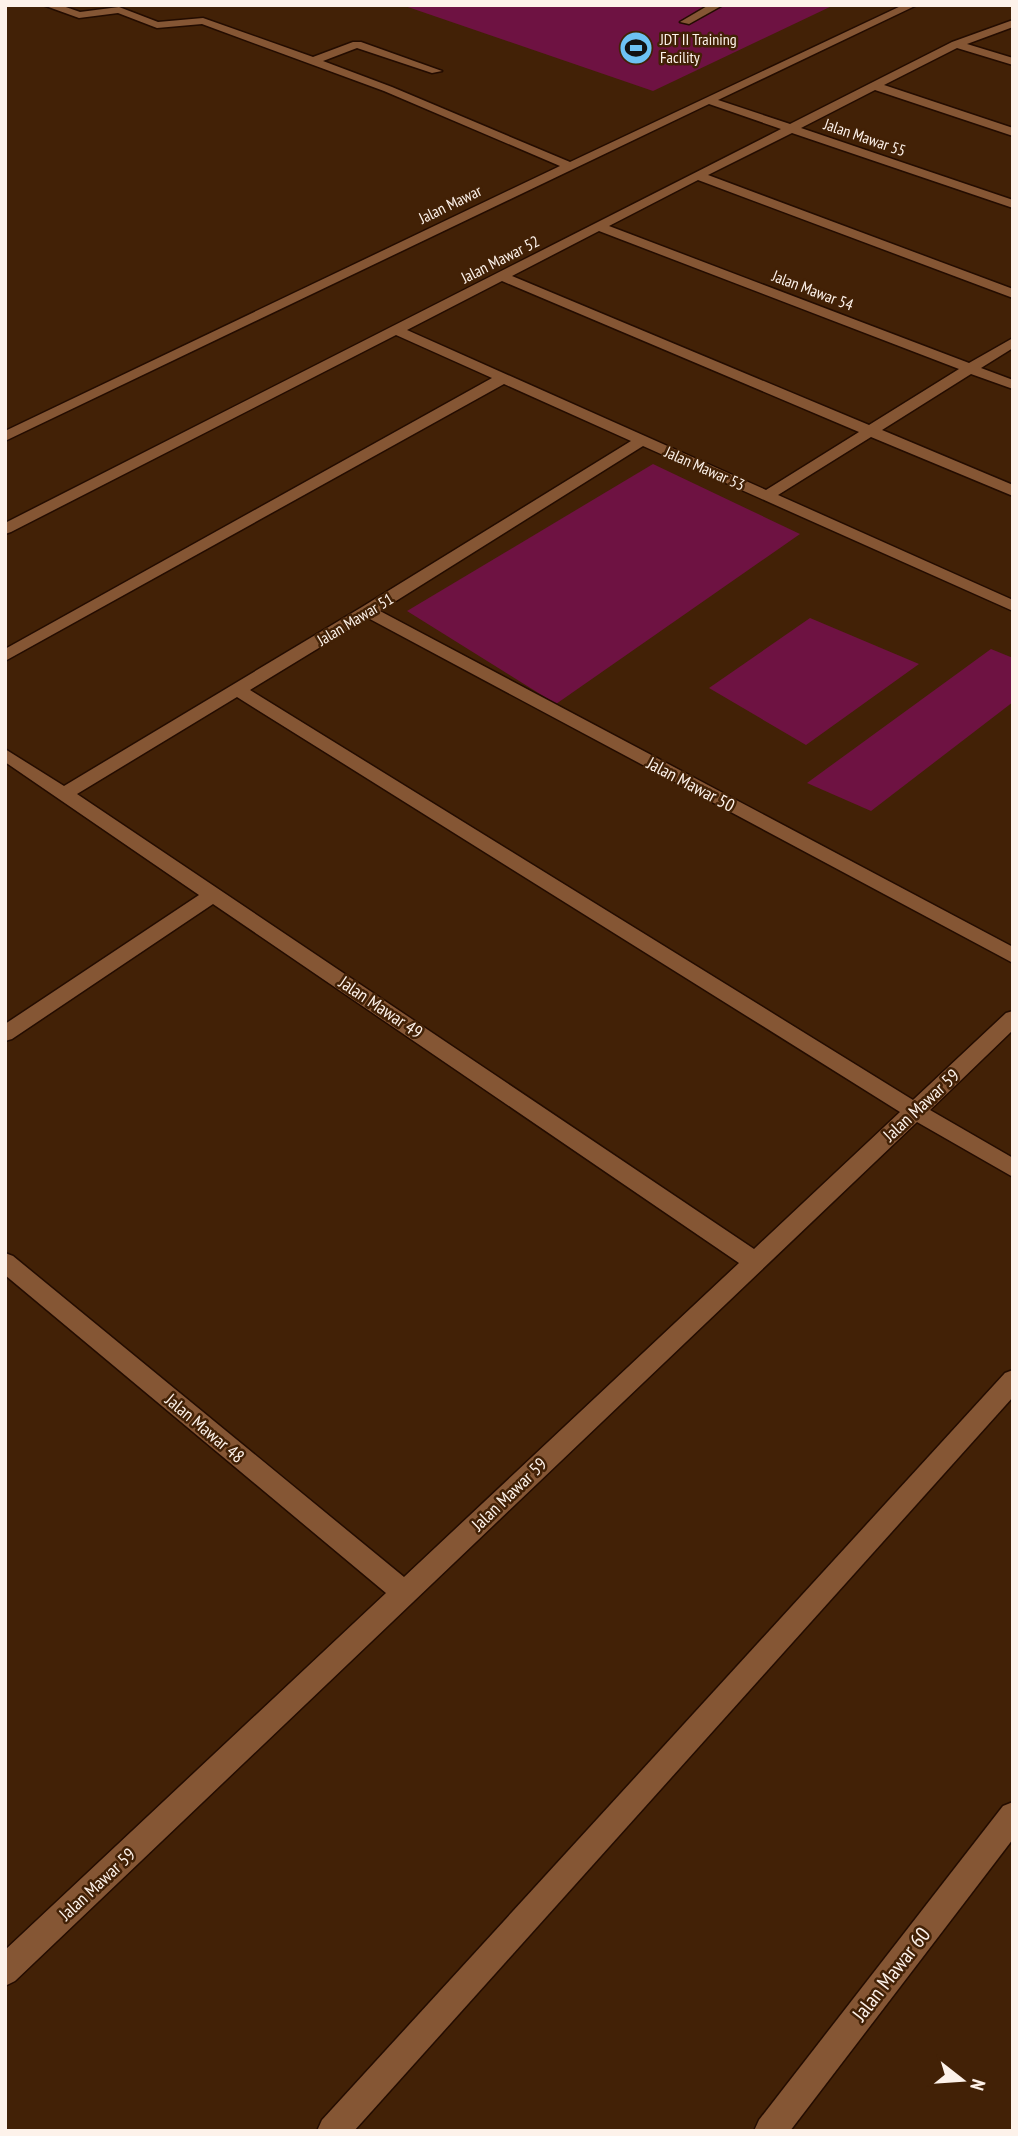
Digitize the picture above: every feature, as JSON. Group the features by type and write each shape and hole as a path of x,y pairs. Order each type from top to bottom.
{"street":[{"path":"48,5 79,15 119,10 157,26 203,21 388,89 570,166"},
{"path":"685,22 718,5"},
{"name":"Jalan Mawar","path":"5,437 912,5"},
{"name":"Jalan Mawar 52","path":"5,529 398,331 956,44 1013,23"},
{"path":"311,62 357,44 436,71"},
{"path":"956,44 1013,62"},
{"path":"874,86 1013,131"},
{"name":"Jalan Mawar 55","path":"708,100 1013,204"},
{"path":"698,176 1013,294"},
{"name":"Jalan Mawar 54","path":"600,227 1013,385"},
{"path":"504,276 1013,491"},
{"name":"Jalan Mawar 53","path":"398,331 1013,606"},
{"path":"766,496 1013,342"},
{"path":"5,656 503,378"},
{"name":"Jalan Mawar 51","path":"64,794 368,611 643,440"},
{"name":"Jalan Mawar 50","path":"368,611 1013,956"},
{"path":"238,690 915,1111 1013,1169"},
{"name":"Jalan Mawar 49","path":"5,754 755,1262"},
{"path":"5,1034 214,894"},
{"name":"Jalan Mawar 59","path":"5,1971 1013,1018"},
{"name":"Jalan Mawar 48","path":"5,1262 405,1593"},
{"path":"333,2131 1013,1380"},
{"name":"Jalan Mawar 60","path":"770,2131 1013,1816"}],"shaded area":[{"name":"JDT II Training Facility","path":"402,5 834,5 653,91"},
{"path":"653,464 800,534 556,704 407,611"},
{"path":"810,618 919,664 806,745 709,688"},
{"path":"991,649 1013,658 1013,702 871,811 807,783"}],"place":[{"name":"JDT II Training Facility","path":"636,48"}]}
